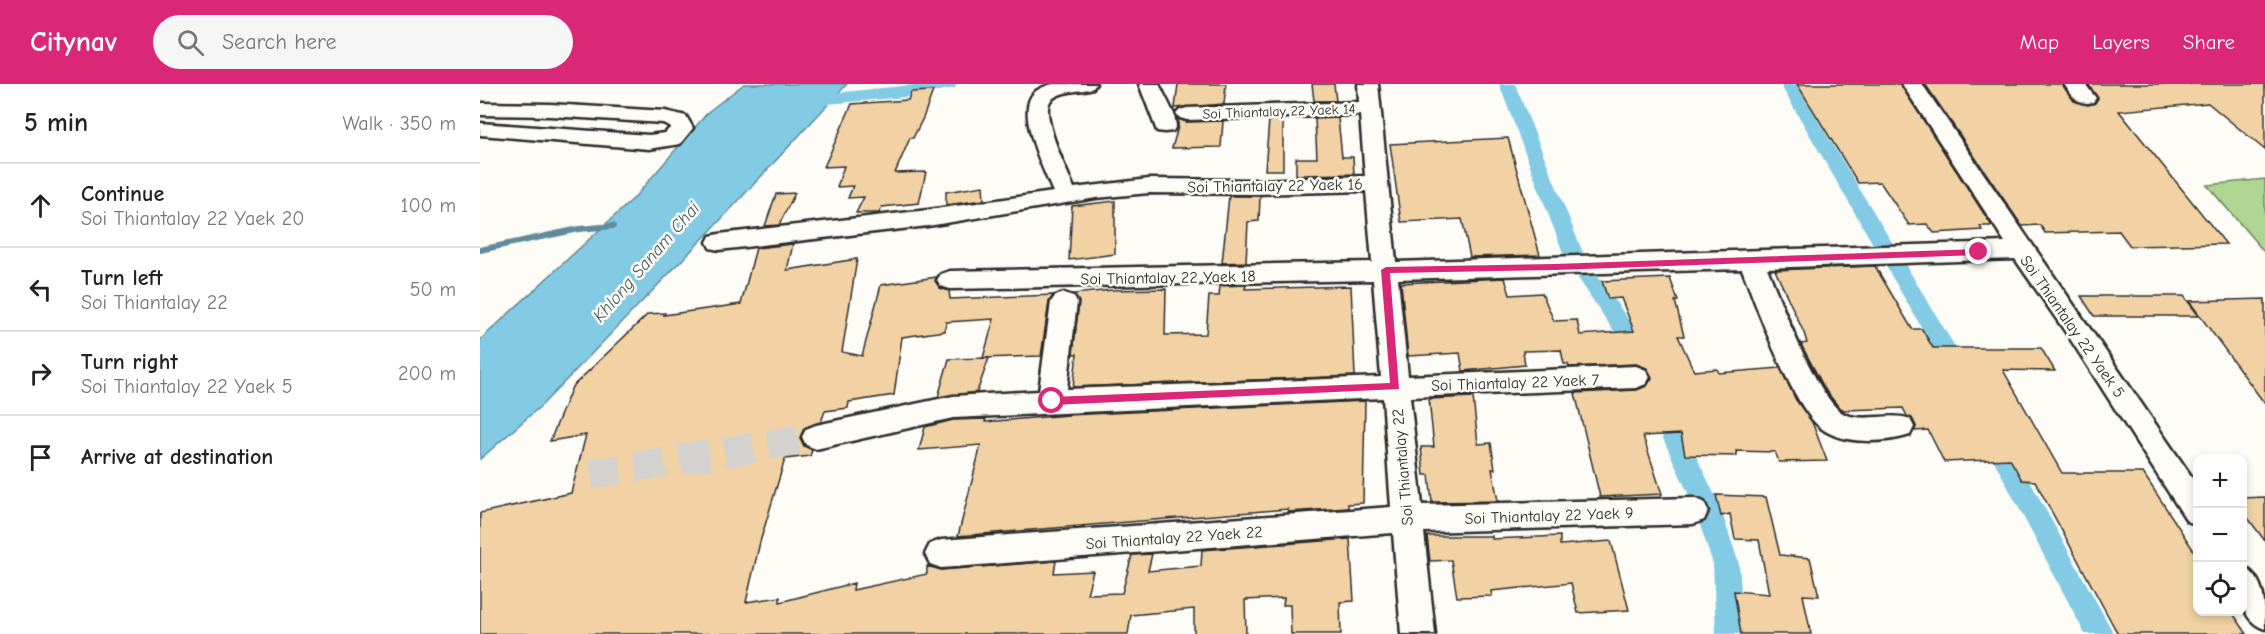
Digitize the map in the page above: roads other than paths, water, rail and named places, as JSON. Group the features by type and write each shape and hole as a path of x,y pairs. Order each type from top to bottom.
{"street":[{"path":"1067,197 1050,160 1037,106 1041,97 1049,93 1086,84"},
{"path":"1149,84 1163,114 1165,126"},
{"path":"1912,84 2002,216 2022,250"},
{"name":"Soi Thiantalay 22 Yaek 14","path":"1187,114 1369,96"},
{"name":"Soi Thiantalay 22","path":"1369,96 1418,634"},
{"path":"480,110 531,109 665,117 678,121 682,128 672,140 649,142 480,129"},
{"name":"Soi Thiantalay 22 Yaek 16","path":"718,242 917,220 1096,191 1149,186 1377,183"},
{"name":"Soi Thiantalay 22 Yaek 5","path":"1386,270 2022,250 2078,330 2195,508"},
{"path":"1751,260 1793,361 1829,419 1857,429 1900,427"},
{"name":"Soi Thiantalay 22 Yaek 18","path":"950,280 1280,275 1386,270"},
{"path":"1052,401 1064,302"},
{"name":"Soi Thiantalay 22 Yaek 7","path":"816,437 953,407 1635,377"},
{"name":"Soi Thiantalay 22 Yaek 9","path":"1406,519 1693,511"},
{"name":"Soi Thiantalay 22 Yaek 22","path":"941,554 1406,519"},
{"path":"2247,587 2265,614"}],"water":[{"name":"Khlong Sanam Chai","path":"744,84 847,84 714,227 543,404 480,459 480,340 634,198 709,111"}],"waterway":[{"path":"805,101 906,92 949,84"},
{"path":"1507,84 1575,258"},
{"path":"1788,84 1960,374"},
{"path":"480,250 579,229 613,226"},
{"path":"1588,278 1625,330 1706,504 1726,564 1730,634"},
{"path":"1991,432 2100,634"}],"tunnel":[{"path":"591,474 816,437"}]}
